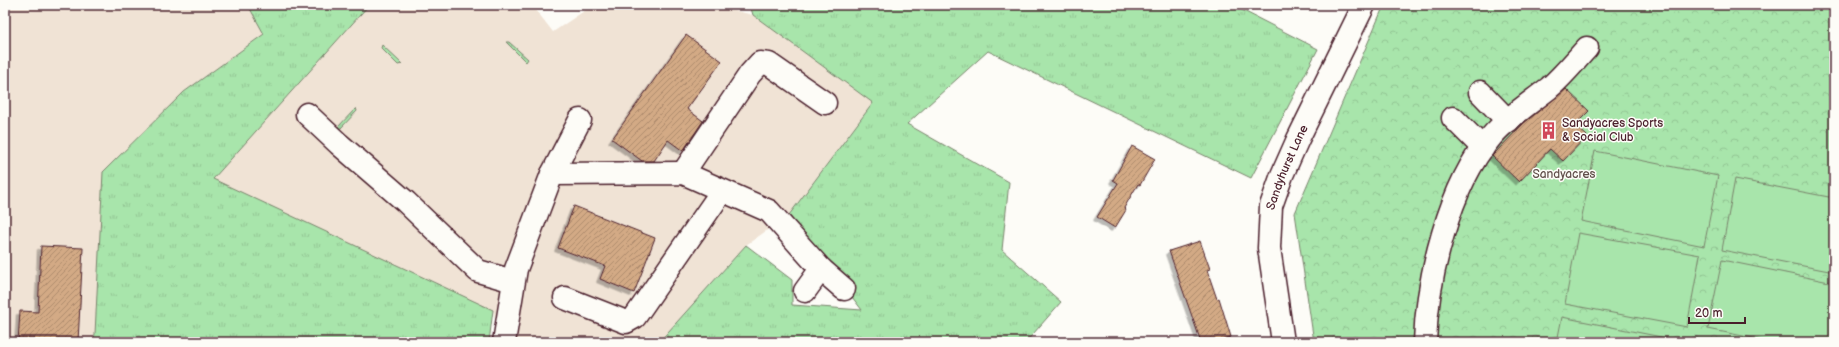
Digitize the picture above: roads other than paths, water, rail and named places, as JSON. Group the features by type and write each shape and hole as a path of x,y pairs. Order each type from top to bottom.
{"street":[{"name":"Sandyhurst Lane","path":"1283,342 1269,248 1271,206 1282,174 1298,139 1364,5"},
{"path":"1424,342 1432,280 1449,212 1468,169 1491,136 1551,86 1587,48"},
{"path":"683,173 750,74 760,63 769,64 825,103"},
{"path":"1480,92 1508,121"},
{"path":"307,114 406,202 478,271 513,281"},
{"path":"1453,118 1483,148"},
{"path":"504,342 513,281 536,213 552,174 580,120"},
{"path":"552,174 683,173 769,212 821,269 844,289"},
{"path":"565,298 626,322 635,318 722,191"},
{"path":"805,291 821,269"}],"place":[{"name":"Sandyacres Sports & Social Club","path":"1549,130"}],"park label":[{"name":"Sandyacres","path":"1564,174"}]}
